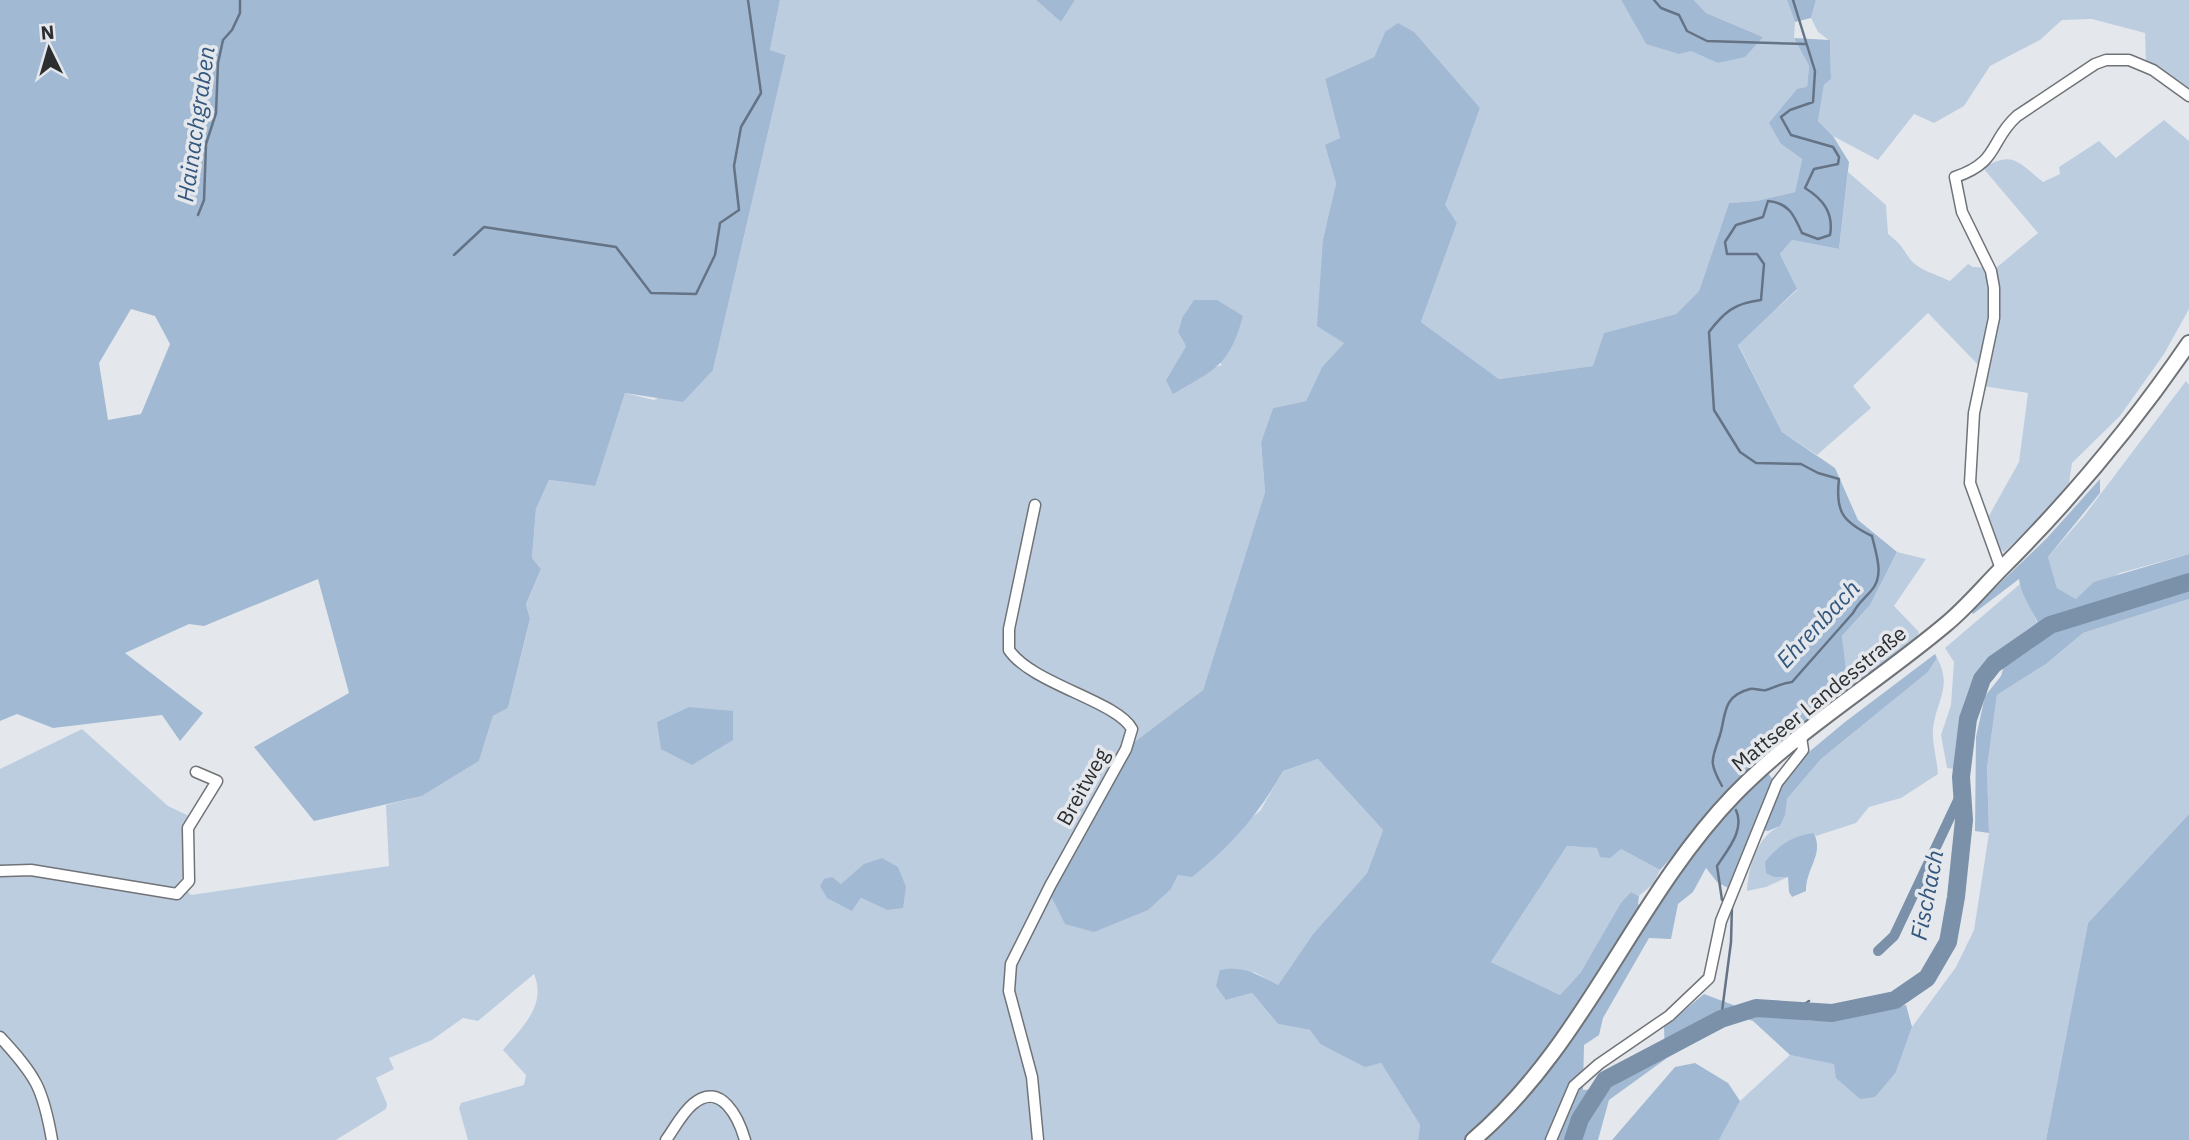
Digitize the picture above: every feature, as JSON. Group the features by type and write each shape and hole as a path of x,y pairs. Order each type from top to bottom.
{"main road":[{"name":"Mattseer Landesstraße","path":"1473,1140 1513,1104 1542,1070 1692,843 1734,795 1801,737 1947,624 2061,508 2113,449 2189,343"}],"street":[{"path":"2001,569 1970,483 1974,413 1994,318 1994,288 1990,271 1962,212 1955,177 1970,172 1994,152 2008,124 2017,116 2095,64 2117,59 2129,60 2165,76 2189,96"},
{"name":"Breitweg","path":"1035,505 1009,629 1009,650 1025,666 1117,715 1132,729 1126,749 1011,964 1010,991 1032,1077 1038,1140"},
{"path":"1551,1140 1574,1086 1599,1063 1669,1016 1709,978 1730,897 1777,783 1803,750 1801,737"},
{"path":"0,871 30,870 177,894 189,881 191,820 206,803 217,781 196,772"},
{"path":"0,1037 37,1080 45,1101 52,1140"},
{"path":"666,1140 692,1105 701,1098 714,1097 728,1102 735,1112 745,1140"}],"shaded area":[{"path":"0,0 780,0 770,50 786,55 713,370 683,402 625,393 595,486 549,480 536,509 532,558 541,569 526,604 530,619 508,708 493,716 479,761 422,796 314,821 254,747 349,693 318,579 204,626 189,624 125,653 203,713 180,741 162,715 53,728 17,714 0,721","holes":["131,309 155,316 170,344 141,414 108,420 99,363"]},
{"path":"780,0 1036,0 1061,22 1075,0 1621,0 1646,44 1691,50 1718,63 1763,37 1706,13 1694,0 1787,0 1795,22 1794,38 1809,66 1807,87 1781,144 1802,159 1795,192 1756,201 1729,203 1699,291 1676,314 1605,333 1594,366 1499,379 1421,322 1457,223 1444,205 1480,108 1385,32 1374,57 1325,79 1340,138 1326,146 1336,183 1323,239 1344,343 1322,367 1306,401 1273,408 1261,442 1265,492 1203,690 1133,743 1171,889 1178,875 1260,811 1283,771 1318,759 1383,830 1367,873 1313,934 1278,985 1254,972 1226,1000 1252,993 1278,1024 1310,1030 1320,1044 1365,1066 1381,1063 1420,1125 1418,1140 746,1140 737,1111 703,1097 664,1140 468,1140 459,1108 461,1103 524,1085 526,1075 503,1050 525,1024 535,1006 537,986 534,974 478,1021 463,1018 432,1040 389,1058 394,1069 376,1078 387,1104 386,1109 336,1140 54,1140 47,1105 38,1081 24,1060 0,1034 0,769 82,729 168,806 189,816 185,833 185,868 179,883 191,895 389,866 386,805 422,796 479,761 493,716 508,708 530,620 526,604 541,569 532,558 536,509 549,480 594,486 625,393 654,400 713,370 786,55 770,50","holes":["1182,318 1222,365 1166,380 1186,346 1178,332","851,876 887,910 861,898 852,911 832,878 841,884"]},
{"path":"1036,0 1075,0 1061,22"},
{"path":"1621,0 1694,0 1706,13 1763,37 1745,57 1718,63 1691,51 1679,54 1646,44"},
{"path":"1787,0 1816,0 1811,18 1795,22"},
{"path":"1816,0 2189,0 2189,91 2146,63 2145,33 2092,19 2062,20 2040,40 1990,66 1964,106 1934,123 1914,114 1878,160 1833,136 1818,121 1824,85 1831,79 1830,41 1818,32 1811,18"},
{"path":"1398,23 1414,32 1480,108 1445,205 1457,223 1421,322 1499,379 1593,366 1604,333 1676,314 1699,291 1729,203 1756,201 1795,192 1802,159 1781,144 1769,123 1797,89 1807,87 1809,66 1794,38 1830,40 1831,79 1824,85 1818,121 1833,136 1849,162 1839,249 1792,240 1780,254 1797,289 1738,345 1782,432 1835,468 1858,520 1897,552 1870,605 1842,636 1849,693 1735,786 1660,870 1621,849 1610,858 1600,857 1597,848 1567,846 1491,962 1560,995 1581,972 1621,903 1631,892 1639,896 1638,904 1648,918 1703,841 1767,772 1774,781 1845,722 1935,654 1937,658 1928,672 1821,759 1787,799 1780,826 1768,831 1753,828 1728,888 1717,882 1706,868 1693,892 1678,904 1671,939 1649,938 1603,1018 1599,1035 1584,1045 1583,1090 1609,1088 1665,1054 1664,1027 1704,994 1757,1014 1813,1021 1906,1005 1912,1027 1896,1072 1875,1097 1860,1099 1836,1078 1834,1064 1790,1055 1753,1021 1741,1017 1667,1058 1609,1100 1598,1140 1418,1140 1420,1125 1381,1063 1365,1067 1320,1044 1310,1030 1278,1024 1252,993 1226,1000 1216,986 1220,970 1228,969 1250,972 1278,985 1313,934 1367,873 1383,830 1318,759 1283,771 1254,815 1232,841 1192,877 1178,875 1171,889 1148,910 1094,932 1065,924 1050,894 1133,743 1203,690 1265,492 1261,442 1273,408 1306,401 1322,367 1344,343 1317,326 1323,239 1336,183 1325,145 1340,138 1325,79 1374,57 1385,32"},
{"path":"2164,120 2189,141 2189,309 2164,354 2120,416 2072,463 2068,490 2004,552 1996,546 1986,521 2019,462 2028,393 1983,386 1985,372 1928,313 1853,386 1871,408 1817,455 1782,432 1738,344 1797,290 1780,254 1792,240 1839,249 1848,172 1886,205 1888,234 1899,243 1914,263 1950,281 1968,264 1973,267 1996,268 2038,233 1983,168 2009,159 2021,164 2043,182 2060,174 2059,167 2099,141 2116,158"},
{"path":"1194,300 1217,300 1243,316 1232,346 1219,364 1173,394 1166,380 1186,346 1178,332 1182,318"},
{"path":"2186,381 2189,385 2189,554 2120,573 2076,599 2057,588 2048,557 2084,516"},
{"path":"2100,479 2100,493 2048,557 2057,588 2076,599 2094,582 2189,554 2189,599 2083,633 2046,664 1997,695 1987,768 1989,833 1975,831 1976,737 1985,696 2001,676 2010,646 2040,628 2022,592 2019,579 1973,614 1971,611 2047,538"},
{"path":"1897,552 1926,559 1894,606 1919,632 1914,643 1849,693 1842,636 1870,605"},
{"path":"2020,584 2040,629 2000,651 1979,670 1962,711 1954,769 1947,768 1941,735 1951,705 1954,662 1945,648"},
{"path":"2189,599 2189,814 2088,923 2046,1140 1719,1140 1740,1101 1790,1055 1896,1072 1912,1027 1956,967 1974,930 1989,833 1987,768 1997,695 2046,664 2083,633"},
{"path":"1937,658 1944,677 1933,729 1938,774 1901,798 1869,807 1856,823 1816,836 1814,833 1774,877 1788,877 1766,887 1747,891 1755,854 1765,837 1780,826 1787,799 1821,759 1928,672"},
{"path":"689,707 733,711 733,740 692,765 661,749 657,722"},
{"path":"2189,814 2189,1140 2046,1140 2088,923"},
{"path":"1814,833 1817,848 1806,891 1792,897 1788,877 1774,877 1766,873 1765,862 1786,842"},
{"path":"1567,846 1621,849 1660,870 1653,884 1639,896 1631,892 1583,970 1560,995 1491,962"},
{"path":"882,858 898,867 906,887 903,908 887,910 861,898 852,911 827,898 820,886 824,879 832,877 841,884 864,864"},
{"path":"0,1039 30,1073 50,1140 0,1140"},
{"path":"1695,1063 1728,1083 1740,1101 1719,1140 1612,1140 1675,1067"},
{"path":"708,1102 726,1109 740,1140 669,1140 692,1111"}],"waterway":[{"name":"Hainachgraben","path":"198,215 204,200 206,144 216,113 218,63 223,40 232,30 240,13 240,0"},
{"path":"454,255 484,227 616,247 651,293 696,294 715,255 720,223 739,210 734,166 741,127 761,93 748,0"},
{"name":"Hainachgraben","path":"1654,0 1661,8 1679,15 1687,31 1707,41 1806,44"},
{"name":"Ehrenbach","path":"1722,786 1713,760 1730,701 1734,696 1750,689 1766,690 1792,682 1871,591 1879,572 1872,536 1854,526 1843,515 1838,500 1839,479 1818,473 1801,464 1756,463 1740,452 1714,410 1709,332 1731,310 1744,303 1761,300 1764,264 1757,254 1727,254 1725,242 1736,225 1763,217 1768,201 1786,207 1802,233 1818,239 1830,235 1831,227 1826,207 1805,188 1814,169 1838,164 1839,157 1833,147 1791,135 1781,117 1790,110 1813,102 1815,71 1793,0"},
{"name":"Fischach","path":"1573,1140 1580,1119 1605,1080 1721,1019 1756,1008 1832,1013 1895,1000 1927,978 1948,942 1964,820 1961,777 1968,719 1982,679 1994,664 2050,625 2189,582"},
{"path":"1878,951 1894,936 1961,794"},
{"name":"Ehrenbach","path":"1726,902 1722,900 1717,866 1737,832 1736,810"},
{"name":"Ehrenbach","path":"1721,1019 1731,942 1732,905"},
{"path":"1792,1012 1809,1001"}]}
